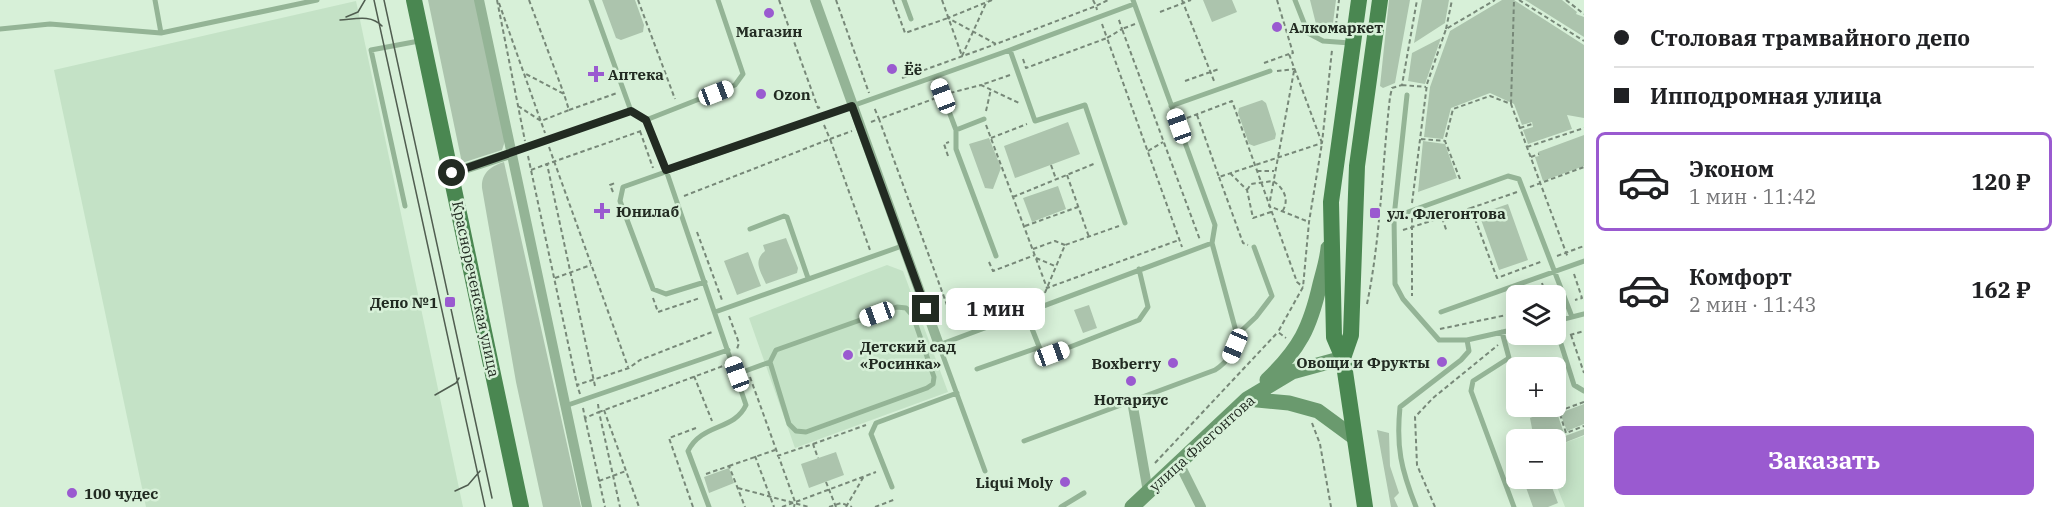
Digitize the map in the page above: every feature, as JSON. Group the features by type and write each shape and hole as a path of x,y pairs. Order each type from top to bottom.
{"main road":[{"name":"Краснореченская улица","path":"414,0 521,507"},
{"path":"1359,0 1331,221 1334,337 1343,358 1352,436 1365,507"},
{"path":"1343,358 1351,335 1357,166 1380,0"}],"street":[{"path":"479,0 587,507"},
{"path":"815,0 939,345"},
{"path":"452,173 510,154"},
{"path":"1247,399 1284,364 1308,329 1316,308 1327,256 1331,221"},
{"name":"улица Флегонтова","path":"1132,507 1247,399 1292,372 1343,358"},
{"path":"1247,399 1289,404 1318,411 1352,436"},
{"path":"1132,401 1148,492"},
{"path":"1179,463 1202,507"}],"lane":[{"path":"155,0 161,33"},
{"path":"0,29 50,24 161,33 317,0"},
{"path":"591,0 631,111 646,120 650,128 746,405 742,414 694,439 688,451 709,507"},
{"path":"646,120 735,85 743,74 718,0"},
{"path":"904,0 911,19"},
{"path":"1295,0 1308,33 1323,40 1352,43"},
{"path":"705,282 666,294 652,289 620,201 623,187 1019,47 1134,2 1215,225 1212,243 1236,335 1228,362 1024,441"},
{"path":"405,206 371,50 424,40"},
{"path":"1010,50 1035,121 1085,105 1125,223"},
{"path":"1171,106 1270,71"},
{"path":"936,77 956,130 956,149 996,256"},
{"path":"1190,90 1194,98"},
{"path":"1407,95 1394,218 1395,284 1403,299 1439,340 1467,340 1506,331"},
{"path":"510,154 631,111"},
{"path":"956,130 984,119"},
{"path":"1394,218 1508,176 1519,179 1525,189 1572,317"},
{"path":"750,229 784,216 787,217 808,278"},
{"path":"985,471 939,345 1212,243"},
{"path":"715,312 902,246"},
{"path":"1236,335 1256,317 1272,296 1254,247"},
{"path":"1441,312 1584,261"},
{"path":"1025,311 1038,348 1042,354 1052,354 1140,320 1148,307 1139,269"},
{"path":"737,374 770,362 776,350 897,307 906,308 913,316 934,377 933,384 927,388 806,432 796,431 789,424 770,362"},
{"path":"1566,318 1584,314"},
{"path":"1502,332 1509,358 1473,381 1471,391 1514,507"},
{"path":"1416,507 1401,469 1397,439 1400,407 1470,351 1467,340"},
{"path":"1561,345 1574,384 1584,391"},
{"path":"977,369 1038,348"},
{"path":"564,406 728,350"},
{"path":"892,488 872,434 876,423 957,393"},
{"path":"1061,507 1084,492"}],"path":[{"path":"497,0 544,129"},
{"path":"497,0 517,106 578,385"},
{"path":"529,0 569,110"},
{"path":"638,0 678,107"},
{"path":"836,0 868,91"},
{"path":"942,0 962,56"},
{"path":"948,18 992,0"},
{"path":"1094,0 1184,252"},
{"path":"962,56 1108,0"},
{"path":"1160,12 1183,1 1191,0"},
{"path":"1277,0 1293,53 1295,69 1322,143"},
{"path":"1145,475 1278,332 1303,287 1309,222 1322,143 1339,0"},
{"path":"1402,85 1417,0"},
{"path":"1366,309 1378,236 1380,177 1392,88 1402,85 1427,85 1446,29 1452,0"},
{"path":"1446,29 1495,0"},
{"path":"1511,104 1514,0"},
{"path":"1519,0 1584,41"},
{"path":"1566,0 1584,14"},
{"path":"962,56 987,1"},
{"path":"1183,1 1214,81"},
{"path":"1118,16 1202,245"},
{"path":"948,18 996,44"},
{"path":"879,119 1018,72 1107,38 1140,22"},
{"path":"1015,37 1026,68"},
{"path":"1185,81 1219,69"},
{"path":"1270,71 1295,69"},
{"path":"1269,207 1276,157 1295,69"},
{"path":"524,73 564,94"},
{"path":"981,85 1029,107"},
{"path":"991,89 984,119 1047,288"},
{"path":"542,121 624,91"},
{"path":"1187,118 1232,101 1297,282 1303,287"},
{"path":"517,106 542,121"},
{"path":"874,107 955,327 1044,295 1065,245"},
{"path":"818,108 830,139 851,131"},
{"path":"1197,115 1243,243 1254,247"},
{"path":"991,138 1035,121"},
{"path":"1520,128 1532,124"},
{"path":"531,170 650,128"},
{"path":"1527,147 1584,128"},
{"path":"1420,139 1445,141"},
{"path":"1148,151 1163,142"},
{"path":"1219,177 1322,143"},
{"path":"549,148 629,368"},
{"path":"1531,157 1539,154"},
{"path":"1013,197 1104,161"},
{"path":"547,164 595,387"},
{"path":"1051,165 1056,179"},
{"path":"1394,232 1442,218 1584,167"},
{"path":"1256,171 1274,171"},
{"path":"1230,173 1247,190 1253,218 1271,212"},
{"path":"1068,175 1089,237"},
{"path":"1273,181 1285,195 1286,206 1282,212"},
{"path":"1247,190 1251,184 1273,181"},
{"path":"1024,226 1078,207"},
{"path":"1269,207 1309,222"},
{"path":"1471,208 1497,278 1584,246"},
{"path":"1442,218 1448,232"},
{"path":"1032,249 1055,241 1065,245 1125,223"},
{"path":"1047,288 1179,240"},
{"path":"1036,258 1055,266"},
{"path":"555,278 591,265"},
{"path":"1438,329 1506,315"},
{"path":"1278,332 1298,344"},
{"path":"1566,335 1584,332"},
{"path":"1571,334 1584,373"},
{"path":"1435,507 1417,465 1415,417 1433,398 1504,339"},
{"path":"748,370 795,502 794,507"},
{"path":"1584,402 1558,411 1566,433 1584,426"},
{"path":"583,408 605,507"},
{"path":"604,410 639,507"},
{"path":"585,418 599,412 620,507"},
{"path":"1310,417 1320,444 1331,507"},
{"path":"777,456 876,423"},
{"path":"813,444 818,458"},
{"path":"698,477 775,450"},
{"path":"755,456 774,507"},
{"path":"729,466 745,507"},
{"path":"782,507 885,468"},
{"path":"599,481 626,471"},
{"path":"846,506 864,476"},
{"path":"826,482 835,505"},
{"path":"738,488 809,507"},
{"path":"875,507 896,499"},
{"path":"829,507 835,505 852,507"}],"shaded area":[{"path":"428,0 477,0 505,141 502,150 462,163"},
{"path":"602,0 635,0 644,25 643,32 621,40 616,38"},
{"path":"1203,0 1232,0 1237,12 1212,22"},
{"path":"1310,0 1336,0 1333,23 1328,26 1328,31 1316,24"},
{"path":"1389,0 1410,0 1395,83 1383,88 1380,86"},
{"path":"1422,0 1449,0 1445,23 1414,43"},
{"path":"1502,0 1514,0 1584,45 1584,118 1567,115 1572,129 1528,144 1523,130 1533,127 1532,122 1522,125 1514,104 1490,93 1451,108 1443,139 1424,137 1430,87 1450,31"},
{"path":"1525,0 1562,0 1577,12 1576,14 1584,17 1584,37"},
{"path":"356,1 463,507 146,507 54,70"},
{"path":"1441,38 1425,84 1408,81 1412,53"},
{"path":"1262,100 1266,103 1276,134 1275,139 1254,146 1249,144 1238,113 1239,108"},
{"path":"1068,122 1080,154 1015,178 1004,146"},
{"path":"1584,135 1584,166 1543,181 1535,157 1539,156 1538,152"},
{"path":"989,138 1001,168 993,189 985,188 969,144"},
{"path":"1423,141 1445,144 1457,178 1418,192"},
{"path":"504,162 581,507 543,507 516,382 482,188 485,174"},
{"path":"1058,186 1066,209 1032,222 1023,198"},
{"path":"1508,204 1528,260 1499,270 1479,214"},
{"path":"786,238 798,268 797,273 766,284 758,262 765,251 763,245"},
{"path":"748,252 761,286 737,295 724,261"},
{"name":"Детский сад «Росинка»","path":"887,265 903,271 948,392 795,448 749,318"},
{"path":"1089,305 1097,328 1083,333 1074,310"},
{"path":"1584,404 1584,424 1567,431 1562,417 1566,417 1566,411"},
{"path":"1558,417 1563,429 1532,429 1530,418"},
{"path":"1584,429 1584,435 1566,442 1566,436"},
{"path":"1377,430 1389,433 1390,466 1399,493 1394,498 1398,507 1391,507"},
{"path":"1584,436 1584,507 1565,507 1558,489 1566,489 1566,442"},
{"path":"836,452 844,475 809,488 801,464"},
{"path":"729,468 734,483 709,493 704,477"},
{"path":"1527,489 1553,489 1558,503 1548,507 1533,507"}],"tram line":[{"path":"346,17 358,12 365,0"},
{"path":"374,0 485,507"},
{"path":"384,0 492,498"},
{"path":"340,20 368,19 382,26"},
{"path":"435,395 456,383 459,378"},
{"path":"455,491 468,485 480,471"}],"place":[{"name":"Магазин","path":"769,13"},
{"name":"Алкомаркет","path":"1277,27"},
{"name":"Ёё","path":"892,69"},
{"name":"Аптека","path":"596,74"},
{"name":"Ozon","path":"761,94"},
{"name":"Юнилаб","path":"602,211"},
{"name":"ул. Флегонтова","path":"1375,213"},
{"name":"Депо №1","path":"450,302"},
{"name":"Детский сад «Росинка»","path":"848,355"},
{"name":"Овощи и Фрукты","path":"1442,362"},
{"name":"Boxberry","path":"1173,363"},
{"name":"Нотариус","path":"1131,381"},
{"name":"Liqui Moly","path":"1065,482"},
{"name":"100 чудес","path":"72,493"}],"route":[{"path":"452,173 631,111 646,120 666,170 852,106 926,309"}]}
